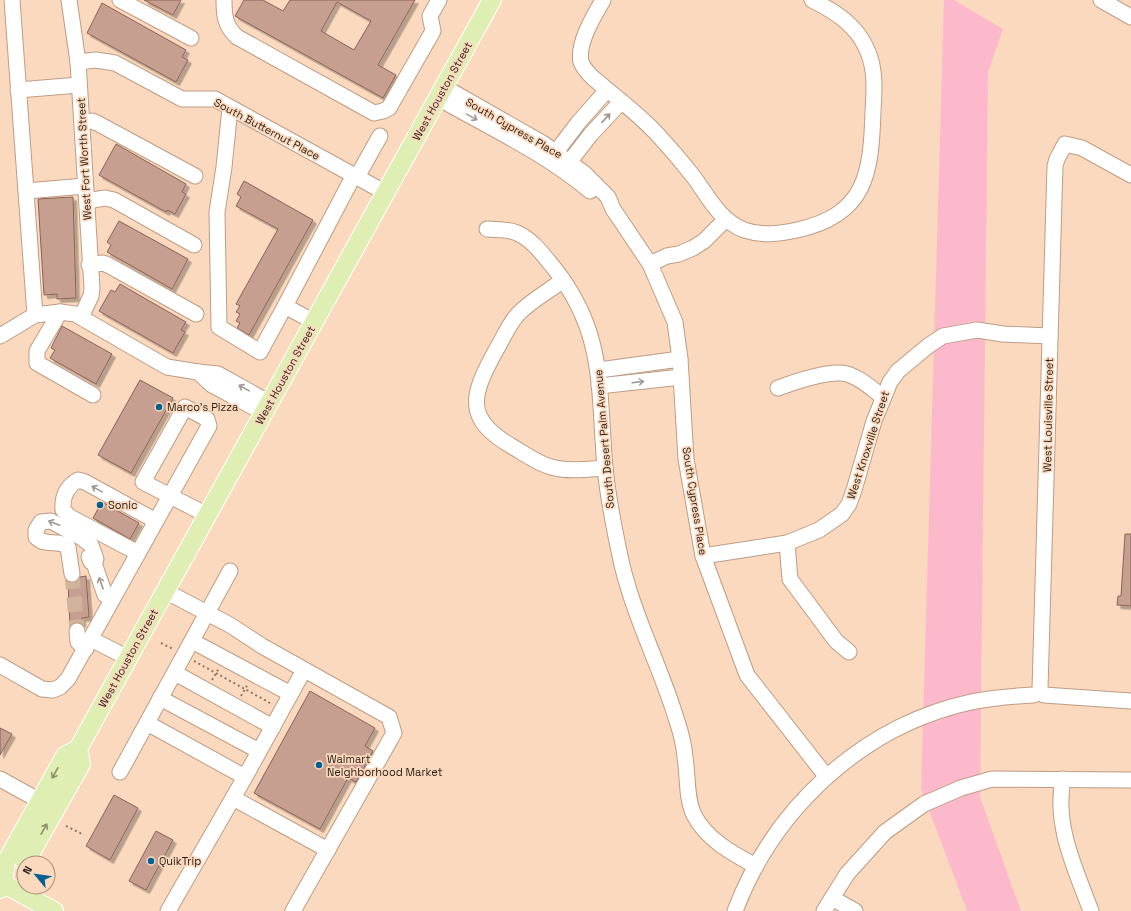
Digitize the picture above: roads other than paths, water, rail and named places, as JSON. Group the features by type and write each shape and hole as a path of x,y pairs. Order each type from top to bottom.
{"main road":[{"name":"West Houston Street","path":"1,885 6,862 65,756 78,749 492,0"},
{"path":"30,855 81,764 78,749"},
{"path":"16,874 1,885 54,911"}],"street":[{"path":"12,0 35,315"},
{"name":"West Fort Worth Street","path":"69,0 78,62 91,296 81,317"},
{"path":"120,0 191,38"},
{"path":"224,0 224,16 228,28 237,37 374,113 383,112 389,108 432,31 430,16 439,0"},
{"path":"603,0 591,22 583,43 581,61 592,77 640,116 675,154 725,220 743,230 770,235 786,233 825,222 849,204 860,192 866,179 870,161 874,88 868,52 861,40 844,18 812,0"},
{"path":"1101,0 1131,17"},
{"name":"South Butternut Place","path":"78,62 96,60 115,63 182,99 215,99 386,193"},
{"path":"18,90 79,85"},
{"path":"556,152 607,90"},
{"name":"South Cypress Place","path":"441,92 556,152 601,202 613,209 652,269 675,322 680,359 686,459 703,556 747,674 826,776"},
{"name":"South Cypress Place","path":"441,92 567,166"},
{"path":"567,166 585,142 621,102"},
{"path":"230,108 224,168 217,212 219,327 260,352 355,176 380,136"},
{"path":"82,123 92,121 97,123 195,176"},
{"path":"572,132 585,142"},
{"name":"West Louisville Street","path":"1039,693 1056,159 1065,144 1082,148 1131,175"},
{"path":"26,191 86,193 114,200 194,245"},
{"path":"652,269 667,256 679,254 704,241 725,220"},
{"name":"South Desert Palm Avenue","path":"487,229 516,232 540,251 563,280 585,319 593,342 599,370 605,468 612,516 623,568 636,615 666,686 678,724 685,756 689,794 694,814 701,826 722,845 737,849 757,864"},
{"path":"89,264 103,263 108,265 196,314"},
{"path":"563,280 520,312 513,320 484,371 476,398 478,413 482,423 488,431 501,440 550,467 563,470 605,468"},
{"path":"285,306 314,322"},
{"path":"60,312 37,351 37,363 93,395"},
{"path":"0,336 35,315 60,312 75,314 167,367 218,374 222,383 267,408"},
{"name":"West Knoxville Street","path":"703,556 787,542 819,530 842,514 849,504 874,421 890,382 898,371 928,346 944,336 977,330 1003,334 1050,336"},
{"path":"599,370 680,359"},
{"path":"778,388 802,380 841,373 862,381 883,397"},
{"path":"600,386 681,377"},
{"path":"0,665 42,689 53,690 66,682 138,554 170,496 209,424 205,417 185,406 143,482 170,496 207,515"},
{"path":"138,554 70,517 63,510 62,499 72,484 78,480 156,521"},
{"path":"72,574 68,547 62,543 39,540 36,535 36,527 43,521 51,521 82,538 86,543 91,545 96,559 94,563 105,595 112,600"},
{"path":"787,542 790,579 836,641 849,652"},
{"path":"120,772 230,571"},
{"path":"165,591 208,613 304,670 389,717 394,733 294,911"},
{"path":"77,631 78,642 128,658"},
{"path":"192,641 291,694"},
{"path":"168,911 245,777 304,670"},
{"path":"175,673 273,726"},
{"path":"735,911 757,864 771,839 787,817 826,776 863,748 912,721 971,702 1039,693 1131,701"},
{"path":"160,698 259,751"},
{"path":"147,723 245,777"},
{"path":"0,779 40,801"},
{"path":"824,911 847,874 885,832 924,804 961,788 992,779 1131,780"},
{"path":"1063,779 1060,795 1061,820 1068,850 1091,911"},
{"path":"233,798 328,850"},
{"path":"832,898 855,911"}],"tunnel":[{"path":"72,574 77,631"}],"place":[{"name":"Marco's Pizza","path":"159,407"},
{"name":"Sonic","path":"100,505"},
{"name":"Walmart Neighborhood Market","path":"319,765"},
{"name":"QuikTrip","path":"151,861"}]}
